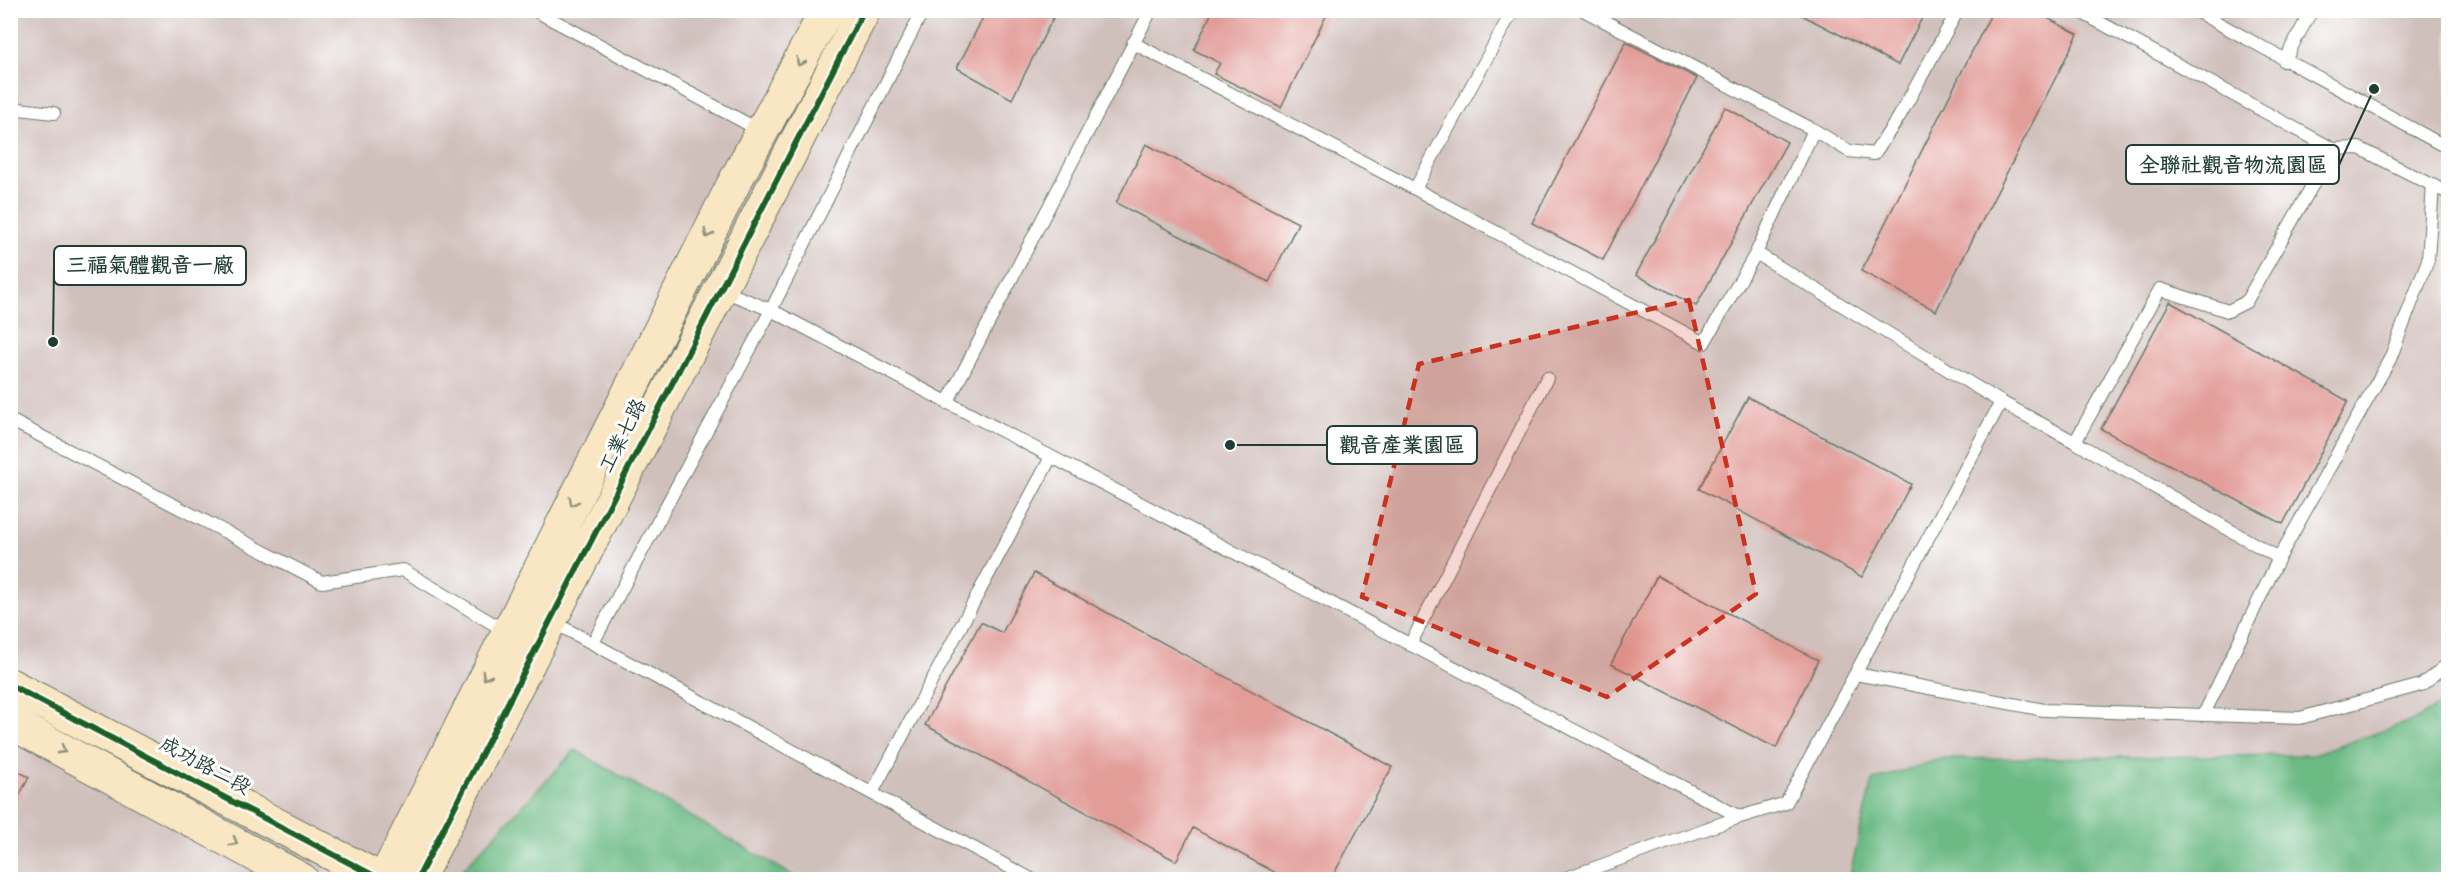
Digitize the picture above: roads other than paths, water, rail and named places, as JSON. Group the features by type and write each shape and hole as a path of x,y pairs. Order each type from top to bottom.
{"street":[{"name":"工業七路","path":"383,879 732,187 827,10"},
{"name":"工業七路","path":"417,879 864,10"},
{"name":"成功路二段","path":"10,685 383,879"},
{"path":"10,722 302,879"}],"lane":[{"path":"534,10 763,131"},
{"path":"593,643 771,310 923,10"},
{"path":"948,403 1150,10"},
{"path":"1415,189 1513,10"},
{"path":"1582,10 1814,130 1850,151 1875,154 1899,117 1958,10"},
{"path":"2077,10 2333,149 2359,148 2448,193"},
{"path":"2194,10 2284,61 2448,148"},
{"path":"2284,61 2312,10"},
{"path":"1133,43 1415,189 1704,343 1756,253 1814,130"},
{"path":"10,108 54,113"},
{"path":"2075,442 2160,289 2228,310 2246,302 2333,149"},
{"path":"2204,714 2279,558 2390,359 2428,260 2433,185"},
{"path":"1756,253 2001,402 2279,558"},
{"path":"720,289 771,310 1740,817"},
{"path":"1410,645 1547,378"},
{"path":"1560,879 1786,803 2001,402"},
{"path":"10,420 321,582 403,570 508,633"},
{"path":"872,793 1051,457"},
{"path":"550,621 1033,879"},
{"path":"1856,674 2044,710 2300,718 2421,685 2448,664"}],"place":[{"name":"全聯社觀音物流園區","path":"2374,89"},
{"name":"三福氣體觀音一廠","path":"53,342"},
{"name":"觀音產業園區","path":"1230,445"}]}
